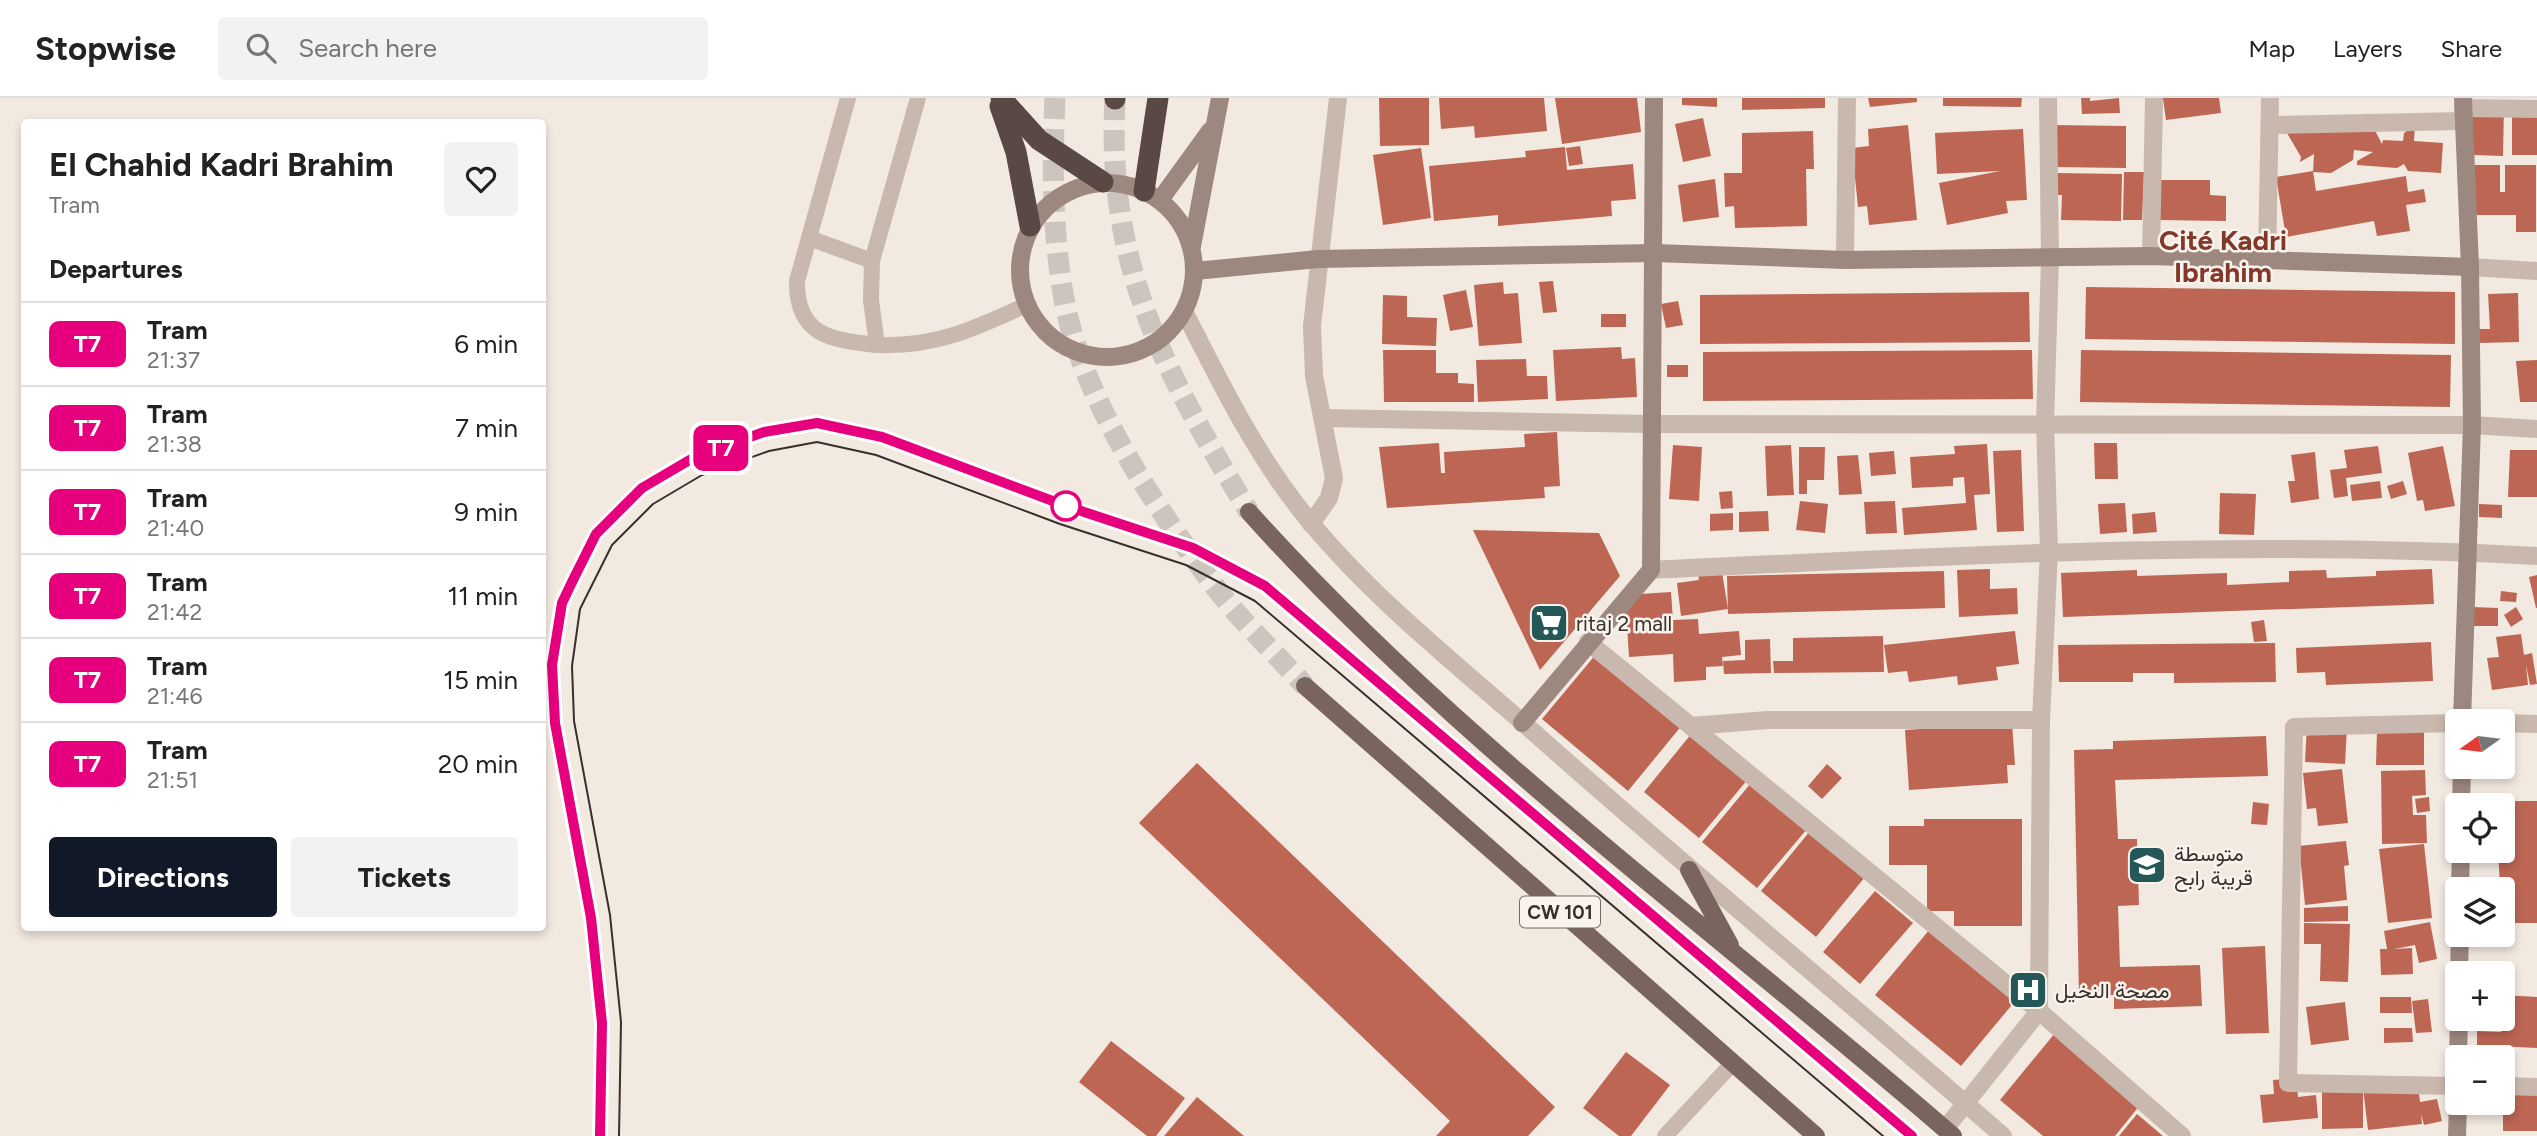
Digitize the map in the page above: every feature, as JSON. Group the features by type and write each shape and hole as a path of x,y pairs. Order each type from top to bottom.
{"highway":[{"path":"999,98 1039,140 1103,182"},
{"path":"999,98 1016,152 1031,226"},
{"path":"1152,195 1158,98"}],"main road":[{"path":"1249,512 1315,585 1504,761 1949,1132"},
{"name":"CW 101","path":"1305,685 1732,1065 1816,1136"},
{"path":"1689,870 1735,954"}],"street":[{"path":"1192,247 1174,213 1152,195 1124,184 1103,182 1074,188 1049,203 1031,226 1021,251 1019,278 1026,305 1041,328 1063,347 1089,356 1108,357 1144,350 1168,334 1184,311 1192,292 1195,271 1192,247 1220,98"},
{"path":"1311,524 1329,498 1334,478 1314,376 1312,326 1338,98"},
{"path":"1522,723 1651,570 1654,98"},
{"path":"1845,260 1847,98"},
{"path":"1949,1132 1965,1103 2039,1011 2041,720 2049,551 2045,423 2050,258 2048,98"},
{"path":"2151,256 2154,98"},
{"path":"2267,261 2270,98"},
{"path":"2270,125 2463,109 2537,109"},
{"path":"2462,709 2465,552 2472,425 2470,267 2463,109"},
{"path":"1152,195 1191,161 1217,118"},
{"path":"1195,271 1318,259 1655,253 1845,260 2151,256 2537,271"},
{"path":"1184,311 1224,391 1265,459 1311,524 1408,624 1689,870 2003,1136"},
{"path":"1324,418 1651,424 2472,425 2537,429"},
{"path":"1651,570 2049,551 2465,552 2537,556"},
{"path":"1588,642 2039,1011 2182,1136"},
{"path":"1691,726 1768,720 2041,720"},
{"path":"2445,723 2294,727 2288,1083 2445,1086"},
{"path":"2515,723 2537,724"},
{"path":"2515,1086 2537,1087"},
{"path":"2457,1136 2458,1115"}],"lane":[{"path":"848,98 797,281 797,296 805,317 820,334 834,340 912,346 933,342 1026,305"},
{"path":"877,345 871,300 873,261 918,98"},
{"path":"808,238 873,261"},
{"path":"1665,1136 1732,1065"}],"building":[{"path":"1379,98 1429,98 1429,145 1380,146"},
{"path":"1439,98 1544,98 1547,131 1475,138 1474,126 1441,129"},
{"path":"1555,98 1637,98 1641,132 1562,144"},
{"path":"1682,98 1717,98 1717,107 1682,105"},
{"path":"1742,98 1825,98 1825,108 1742,110"},
{"path":"1868,98 1917,98 1917,102 1870,107"},
{"path":"1943,98 2022,98 2021,107 1943,106"},
{"path":"2081,98 2090,98 2090,101 2119,98 2120,113 2082,114"},
{"path":"2163,98 2219,98 2221,113 2166,120"},
{"path":"2512,106 2537,106 2537,155 2512,155"},
{"path":"2472,107 2504,108 2503,156 2473,155"},
{"path":"1703,118 1711,156 1683,162 1675,124"},
{"path":"2370,121 2382,144 2383,140 2403,141 2404,133 2415,126 2414,141 2443,143 2441,173 2408,171 2404,164 2397,168 2357,165 2357,161 2373,152 2354,150 2353,160 2331,173 2313,172 2314,154 2300,162 2301,157 2287,133"},
{"path":"1908,125 1917,220 1869,225 1867,206 1858,207 1852,148 1869,146 1868,129"},
{"path":"2053,125 2126,126 2126,168 2053,167"},
{"path":"2023,129 2027,200 2006,201 2008,213 1947,225 1939,183 2000,171 1937,174 1935,133"},
{"path":"1813,131 1814,169 1806,169 1807,226 1735,228 1734,206 1725,207 1724,173 1742,173 1742,133"},
{"path":"1580,146 1583,164 1569,166 1566,148"},
{"path":"1565,147 1567,170 1633,164 1636,199 1611,201 1612,216 1498,226 1498,215 1434,221 1429,166 1526,157 1525,151"},
{"path":"1421,148 1431,218 1383,225 1373,155"},
{"path":"2475,165 2500,165 2500,192 2505,192 2505,165 2536,165 2536,232 2516,232 2516,215 2475,215"},
{"path":"2313,171 2316,191 2406,176 2408,192 2424,189 2426,202 2406,205 2410,231 2377,236 2374,221 2286,237 2276,177"},
{"path":"2124,172 2144,172 2142,220 2123,220"},
{"path":"2056,173 2122,174 2121,221 2061,220 2062,195 2055,195"},
{"path":"1715,179 1719,217 1683,222 1678,185"},
{"path":"2157,180 2210,180 2210,195 2226,196 2226,221 2157,220"},
{"path":"1553,281 1557,312 1543,313 1539,282"},
{"path":"1503,282 1504,294 1518,293 1522,343 1479,346 1474,285"},
{"path":"2086,287 2455,292 2455,344 2085,339"},
{"path":"1466,290 1473,327 1450,331 1443,295"},
{"path":"2029,292 2030,342 1700,344 1700,295"},
{"path":"2518,293 2519,342 2479,343 2478,329 2490,329 2488,294"},
{"path":"1383,295 1407,296 1407,317 1437,318 1436,346 1382,344"},
{"path":"1678,301 1683,325 1666,328 1661,304"},
{"path":"1601,314 1626,314 1626,327 1601,327"},
{"path":"1621,347 1622,359 1635,358 1637,397 1556,401 1553,350"},
{"path":"1383,350 1436,350 1436,373 1458,373 1458,383 1474,384 1474,402 1384,402"},
{"path":"2032,350 2033,399 1703,401 1703,352"},
{"path":"2081,350 2451,355 2450,407 2080,402"},
{"path":"1526,359 1527,376 1547,376 1548,399 1478,402 1476,360"},
{"path":"2537,360 2537,402 2520,402 2516,361"},
{"path":"1667,365 1688,365 1688,377 1667,377"},
{"path":"1557,432 1560,486 1544,487 1545,498 1387,508 1379,447 1439,443 1441,473 1445,473 1444,452 1525,447 1524,434"},
{"path":"2094,443 2117,443 2118,479 2095,479"},
{"path":"1987,444 1990,494 1974,495 1977,530 1904,535 1902,508 1966,503 1964,477 1953,478 1953,486 1912,488 1910,457 1955,454 1954,446"},
{"path":"1673,445 1702,447 1699,501 1669,499"},
{"path":"1791,445 1794,495 1767,496 1765,446"},
{"path":"2378,446 2382,473 2346,478 2348,496 2334,498 2330,470 2347,468 2344,450"},
{"path":"2443,446 2455,506 2425,511 2423,500 2417,501 2408,453"},
{"path":"1799,447 1825,447 1824,480 1807,480 1807,494 1799,494"},
{"path":"2021,450 2024,531 1997,532 1993,451"},
{"path":"2510,450 2537,450 2537,497 2508,497"},
{"path":"1894,451 1896,474 1871,476 1869,453"},
{"path":"2315,452 2319,499 2291,503 2288,481 2295,481 2291,455"},
{"path":"1858,455 1862,494 1839,495 1837,456"},
{"path":"2380,481 2382,498 2352,501 2350,485"},
{"path":"2403,481 2407,494 2391,499 2387,486"},
{"path":"1732,491 1733,508 1721,509 1719,492"},
{"path":"2220,493 2256,494 2254,535 2219,534"},
{"path":"1800,501 1828,504 1825,533 1796,530"},
{"path":"1895,501 1897,533 1866,534 1864,502"},
{"path":"2125,503 2127,532 2100,534 2098,504"},
{"path":"2479,504 2502,505 2502,518 2479,517"},
{"path":"1768,511 1769,531 1739,532 1739,512"},
{"path":"2155,512 2157,532 2133,534 2132,514"},
{"path":"1733,513 1733,530 1710,531 1710,514"},
{"name":"ritaj 2 mall","path":"1473,530 1599,533 1620,576 1540,670"},
{"path":"1721,566 1728,609 1681,616 1677,583 1699,580 1697,569"},
{"path":"1990,569 1990,589 2017,588 2018,614 1959,617 1957,570"},
{"path":"2432,569 2434,604 2063,617 2061,573 2137,570 2137,576 2227,573 2227,585 2289,582 2289,571 2326,570 2327,578 2376,576 2376,571"},
{"path":"1944,571 1945,608 1728,614 1727,576"},
{"path":"2537,575 2537,608 2536,608 2529,577"},
{"path":"2501,591 2517,593 2516,602 2500,601"},
{"path":"1671,592 1673,620 1698,619 1699,634 1739,631 1741,655 1722,657 1723,666 1706,667 1706,680 1674,682 1673,654 1629,657 1625,595"},
{"path":"2472,607 2498,608 2498,626 2471,626"},
{"path":"2516,607 2523,619 2511,627 2504,615"},
{"path":"2264,620 2267,641 2254,642 2251,622"},
{"path":"2015,631 2019,664 1996,667 1998,680 1958,685 1957,676 1909,682 1907,671 1888,673 1884,645"},
{"path":"2521,634 2524,655 2532,653 2537,684 2530,685 2526,665 2528,685 2492,690 2487,658 2499,657 2496,637"},
{"path":"1883,636 1884,672 1774,673 1773,661 1793,661 1793,638"},
{"path":"1770,639 1771,673 1724,674 1723,661 1745,660 1745,640"},
{"path":"2431,642 2433,681 2326,685 2325,672 2297,673 2296,648"},
{"path":"2275,643 2276,682 2174,683 2174,673 2133,673 2133,682 2059,682 2058,645"},
{"path":"1597,653 1683,724 1628,791 1542,719"},
{"path":"2012,723 2015,765 2007,765 2008,783 1909,790 1905,730"},
{"path":"2307,724 2347,726 2345,764 2305,762"},
{"path":"2377,731 2424,732 2424,765 2376,765"},
{"path":"1692,733 1748,779 1699,838 1644,792"},
{"path":"2266,736 2268,776 2115,780 2118,839 2137,839 2139,905 2118,906 2120,967 2200,965 2202,1006 2114,1009 2114,995 2079,996 2074,750 2113,749 2113,741"},
{"path":"1197,763 1555,1107 1528,1136 1436,1136 1450,1121 1139,823"},
{"path":"1827,764 1842,778 1822,799 1808,786"},
{"path":"2342,769 2348,823 2318,826 2316,808 2307,809 2303,773"},
{"path":"2425,770 2426,795 2412,796 2413,815 2426,815 2427,843 2382,844 2381,771"},
{"path":"1751,783 1807,829 1757,888 1702,842"},
{"path":"2429,797 2430,811 2417,813 2415,799"},
{"path":"2515,801 2537,801 2537,923 2515,923 2515,877 2499,877 2499,863 2515,863"},
{"path":"2253,802 2269,804 2267,825 2251,824"},
{"path":"1924,819 2022,819 2022,926 1954,926 1954,911 1927,911 1927,865 1889,865 1889,826 1924,826"},
{"path":"1810,831 1865,877 1816,937 1761,891"},
{"path":"2346,841 2349,865 2344,866 2347,900 2305,905 2299,846"},
{"path":"2424,844 2432,918 2388,923 2379,849"},
{"path":"1875,891 1913,923 1860,984 1823,952"},
{"path":"2348,906 2348,921 2304,922 2304,908"},
{"path":"2430,922 2437,959 2419,963 2415,945 2394,949 2412,948 2413,974 2381,975 2380,949 2387,949 2384,931"},
{"path":"2304,923 2350,924 2348,982 2320,981 2321,944 2304,944"},
{"path":"1930,929 2016,1000 1961,1066 1875,995"},
{"path":"2265,946 2269,1033 2226,1034 2222,948"},
{"path":"2515,996 2537,997 2537,1048 2477,1045 2477,1031 2515,1031"},
{"path":"2380,997 2411,997 2412,1013 2380,1013"},
{"path":"2428,999 2432,1032 2416,1033 2412,1001"},
{"path":"2345,1002 2349,1040 2311,1045 2306,1007"},
{"path":"2384,1028 2412,1028 2413,1042 2384,1043"},
{"path":"2055,1033 2140,1105 2115,1136 2043,1136 2000,1100"},
{"path":"1111,1041 1185,1098 1156,1136 1147,1136 1079,1082"},
{"path":"1626,1052 1670,1085 1631,1136 1619,1136 1583,1108"},
{"path":"2417,1077 2420,1102 2437,1099 2442,1121 2424,1125 2421,1114 2422,1124 2368,1130 2363,1088 2363,1128 2322,1129 2322,1081"},
{"path":"2296,1078 2298,1097 2316,1095 2318,1118 2263,1123 2260,1095 2274,1094 2273,1080"},
{"path":"2515,1078 2537,1078 2537,1131 2503,1131 2503,1115 2515,1115"},
{"path":"1197,1097 1244,1136 1164,1136"},
{"path":"2137,1114 2163,1136 2119,1136"}],"tunnel":[{"path":"1055,98 1053,173 1057,249 1064,299 1073,337 1087,376 1125,453 1172,527 1229,604 1305,686"},
{"path":"1115,99 1115,159 1120,215 1132,267 1148,317 1192,413 1249,512"}],"tram line":[{"path":"600,1136 602,1023 591,918 555,723 552,665 562,603 596,534 641,488 693,458 764,432 817,423 882,437 1066,506 1193,548 1265,585 1912,1136"},
{"name":"T7","path":"600,1136 602,1023 591,918 555,723 552,665 562,603 596,534 642,488 693,458 764,432 817,423 882,437 1066,506 1193,548 1265,586 1912,1136"},
{"path":"619,1136 621,1022 610,915 574,721 572,666 580,609 612,545 653,504 702,475 769,451 817,442 876,455 1060,524 1186,565 1255,601 1883,1136"}],"place":[{"name":"ritaj 2 mall","path":"1549,623"},
{"name":"متوسطة قريبة رابح","path":"2147,865"},
{"name":"مصحة النخيل","path":"2028,990"}],"district":[{"name":"Cité Kadri Ibrahim","path":"2223,256"}]}
